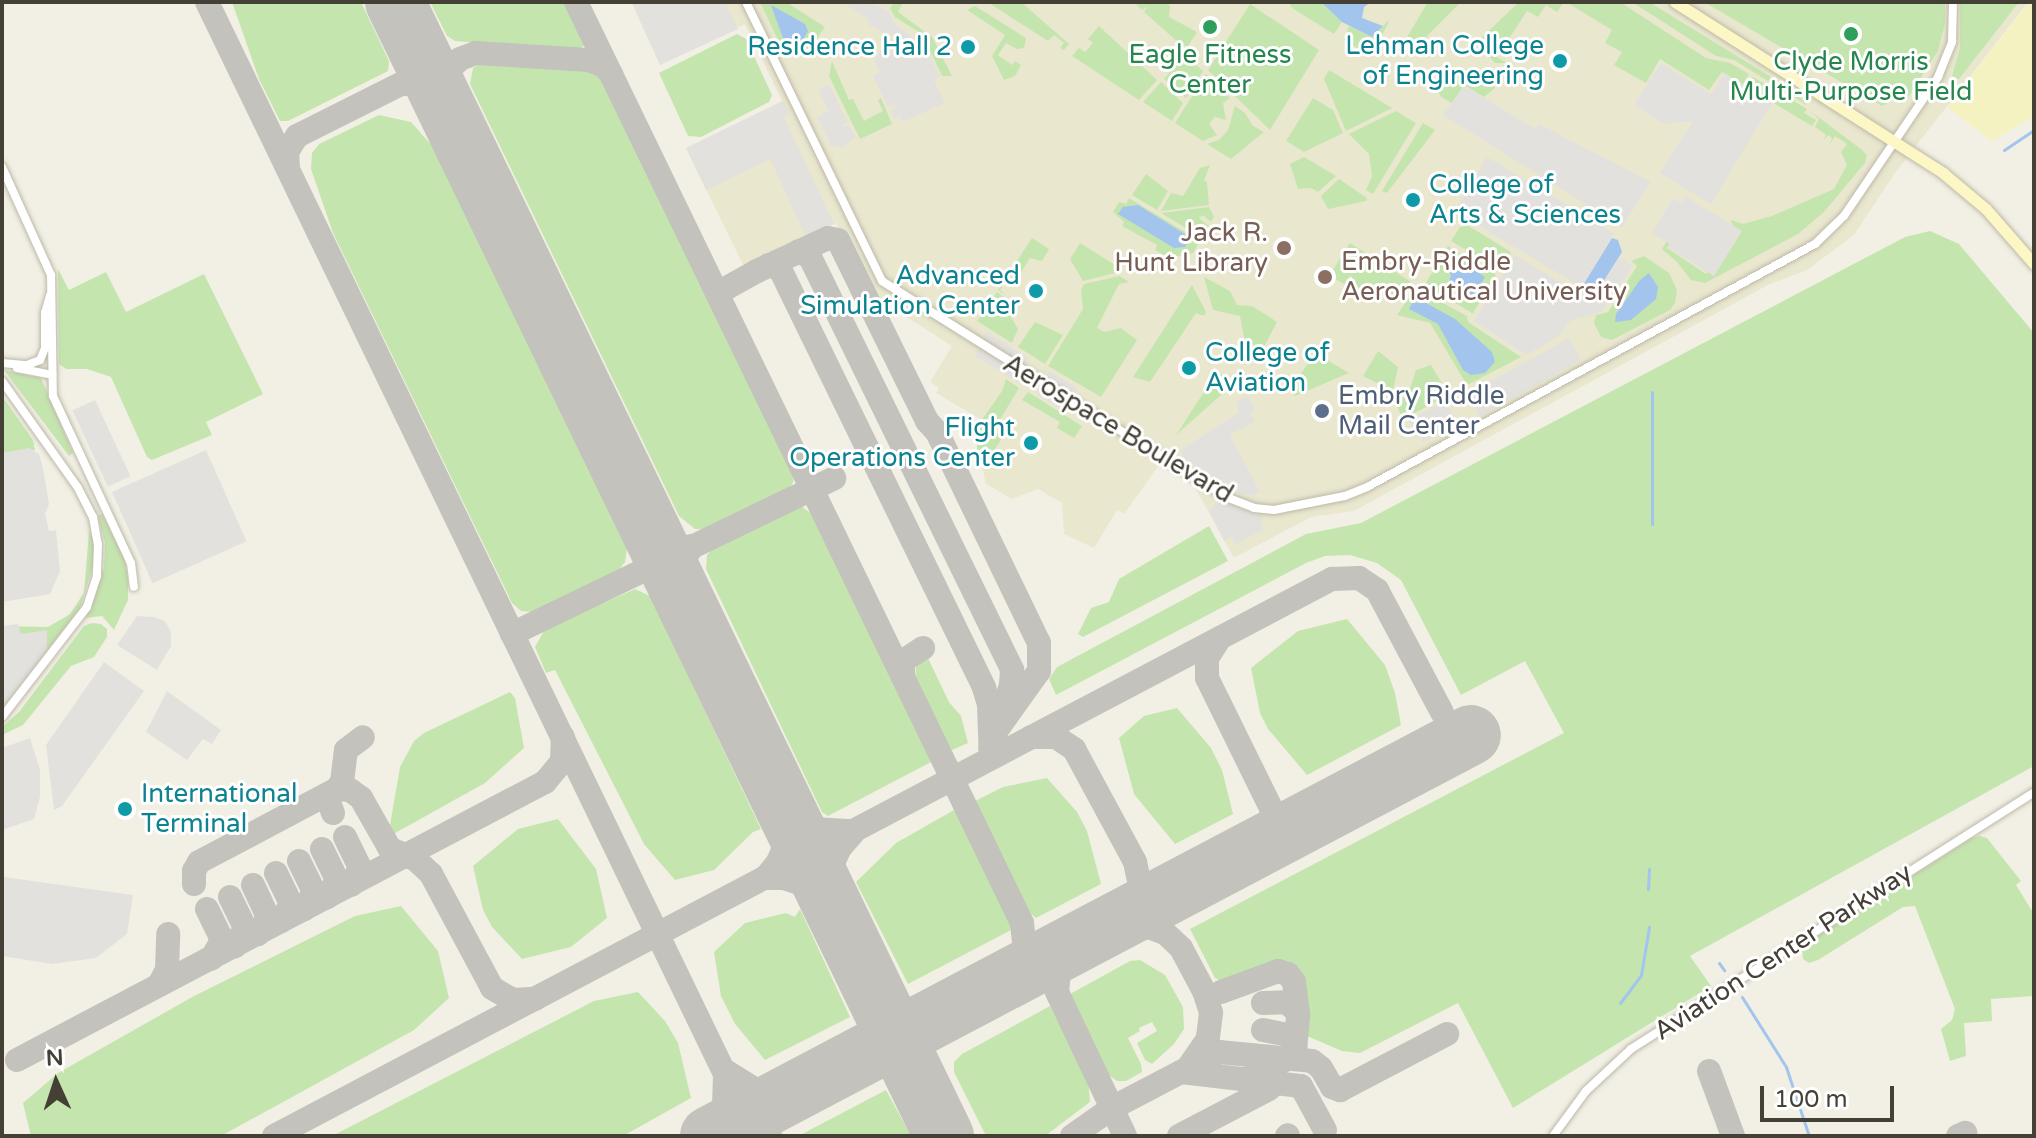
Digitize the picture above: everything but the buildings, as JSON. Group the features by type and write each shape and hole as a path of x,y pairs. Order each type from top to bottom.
{"main road":[{"path":"1675,2 1896,140 1962,187 2034,264"}],"street":[{"name":"Aerospace Boulevard","path":"746,2 882,281 1226,497 1257,509 1291,508 1367,487 1799,254 1828,234 1844,216 1896,140 1947,59 1954,31 1953,2"},
{"path":"2,167 44,256 53,292 53,396 131,563 134,587"},
{"path":"13,366 40,360 45,348 45,313 53,292"},
{"path":"2,363 52,375"},
{"path":"2,381 78,488 93,517 98,544 97,576 87,607 2,717"},
{"name":"Aviation Center Parkway","path":"1553,1136 1586,1091 1631,1049 2034,792"}],"shaded area":[{"name":"Embry-Riddle Aeronautical University","path":"631,2 2028,2 1895,173 1854,235 1807,270 1768,285 1354,511 1311,517 1234,558 1194,486 1159,465 1124,514 1117,510 1094,548 1064,534 1062,503 1038,489 1012,499 986,484 977,445 980,419 936,393 939,388 930,382 952,346 869,293 836,223 744,267 686,148 782,101 745,24 660,65"},
{"path":"632,2 725,2 738,29 660,65"},
{"path":"842,2 876,5 890,13 892,21 914,39 920,37 940,76 934,80 945,103 903,122 900,116 894,119 890,111 896,108 894,105 888,107 873,76 880,72 874,61 887,41 893,45 894,37 869,25 868,19"},
{"path":"1661,63 1711,94 1724,74 1772,103 1711,204 1660,173 1693,121 1664,124 1634,105"},
{"path":"829,84 847,122 842,126 849,126 855,137 841,149 838,145 832,148 817,117 829,111 818,90"},
{"path":"1464,86 1535,129 1539,124 1651,182 1622,227 1443,115"},
{"path":"783,101 789,114 784,117 834,224 806,237 770,159 706,190 686,148"},
{"path":"1487,157 1614,233 1581,287 1455,211"},
{"path":"1685,196 1742,231 1714,276 1668,248 1670,244 1652,233 1673,198 1681,203"},
{"path":"1515,255 1589,300 1595,299 1619,257 1633,266 1601,312 1571,320 1556,338 1526,355 1474,321"},
{"path":"987,332 1028,358 1024,365 1041,376 1046,378 1050,371 1077,388 1062,410 1036,394 1040,387 1022,376 1017,382 975,356"},
{"path":"1569,338 1581,360 1480,416 1468,394"},
{"path":"1248,396 1255,410 1250,413 1255,421 1230,435 1260,492 1254,495 1240,494 1236,486 1229,490 1224,482 1218,485 1199,471 1195,463 1187,466 1181,450 1239,412 1236,401"},
{"path":"95,400 130,476 108,487 72,411"},
{"path":"1446,401 1457,424 1423,442 1420,436 1415,438 1409,420"},
{"path":"29,448 39,454 43,468 49,504 45,514 49,531 56,530 60,571 50,594 2,602 2,453"},
{"path":"206,450 247,541 153,583 112,492"},
{"path":"1219,502 1261,516 1263,530 1235,544 1232,537 1224,541 1209,510"},
{"path":"137,616 165,621 171,632 171,646 157,670 117,645"},
{"path":"18,624 21,634 47,630 47,652 2,709 2,626"},
{"path":"104,662 144,691 62,806 54,810 46,745"},
{"path":"167,691 221,730 212,744 203,739 187,760 146,732"},
{"path":"30,738 40,770 40,797 34,819 2,830 2,748"},
{"path":"4,877 133,895 127,934 96,958 52,964 2,956"}],"green space":[{"path":"232,2 361,2 389,61 388,71 288,121 280,121 259,79"},
{"path":"430,2 567,2 585,45 576,51 455,41 447,36"},
{"path":"760,2 786,2 825,27 812,46 786,57"},
{"path":"894,2 902,4 898,12 932,37 952,76 942,76 922,34 895,17 890,8"},
{"path":"1021,2 1069,44 1064,50 1060,48 1064,43 1054,35 1048,41 989,3"},
{"path":"1134,2 1166,2 1170,6 1169,17 1197,32 1188,46 1181,45 1144,12 1148,6 1142,10"},
{"path":"1289,2 1321,2 1342,22 1334,34 1292,8"},
{"path":"1428,2 1461,2 1414,49 1404,42"},
{"path":"1519,2 1564,2 1557,12 1546,5 1538,17 1527,11 1497,57 1507,63 1495,63 1477,42"},
{"path":"1566,2 1620,2 1706,58 1730,63 1749,74 1743,84 1722,72 1709,90 1660,59 1646,83 1614,65 1622,52 1605,43 1612,30"},
{"path":"1632,2 1649,2 1794,91 1808,106 1734,60 1716,56"},
{"path":"1704,2 1945,2 1945,23 1938,51 1907,99 1901,104 1894,100 1882,106"},
{"path":"1960,2 2019,2 1959,79 1952,76 1960,48"},
{"path":"1250,4 1319,50 1270,130 1208,70"},
{"path":"975,6 1026,38 1024,48 1017,49 1006,43 998,55 1012,65 1015,61 1021,65 1015,76 1004,80 992,56 1005,35 967,10"},
{"path":"1390,19 1372,57 1344,40 1349,26 1372,37"},
{"path":"1099,26 1157,80 1139,100 1072,56 1079,48 1085,52 1093,43 1088,39"},
{"path":"737,34 746,39 772,95 769,102 701,137 688,136 659,73"},
{"path":"1185,55 1203,71 1186,98 1164,79"},
{"path":"487,60 589,68 602,76 794,469 793,483 786,492 708,529 695,529 679,516 470,84 473,68"},
{"path":"832,61 849,100 853,99 864,121 883,111 878,100 881,98 892,124 860,139 829,76"},
{"path":"1329,70 1392,108 1346,131 1324,79"},
{"path":"1452,70 1486,72 1495,88 1484,97 1464,85 1452,103 1440,96 1437,86"},
{"path":"1206,74 1230,98 1223,103 1226,120 1215,117 1209,124 1217,135 1203,141 1175,123"},
{"path":"1753,77 1807,109 1804,113 1816,120 1812,126 1745,86"},
{"path":"1161,82 1183,103 1172,121 1143,102"},
{"path":"1313,98 1333,110 1343,133 1304,152 1286,141"},
{"path":"1235,106 1245,113 1253,126 1264,132 1231,159 1207,144 1219,140 1228,130"},
{"path":"1809,110 1861,149 1867,155 1865,163 1824,212 1798,234 1705,283 1691,280 1662,249 1666,242 1670,243 1667,248 1706,274 1712,268 1717,271 1736,240 1731,220 1743,224 1772,216 1834,189 1847,165 1841,152 1847,144 1835,136 1829,145 1832,138 1828,135 1823,141 1826,135 1815,127 1819,119"},
{"path":"1396,111 1416,123 1373,194 1366,190 1372,176 1369,154 1349,134"},
{"path":"379,115 411,122 433,147 627,549 625,562 619,570 533,612 521,611 512,603 333,233 311,169 312,153 319,144"},
{"path":"1423,123 1435,130 1387,193 1382,191"},
{"path":"1304,157 1336,176 1318,192 1311,188 1298,189 1290,164"},
{"path":"1210,165 1204,181 1207,182 1209,205 1161,211 1171,193 1183,196 1200,168"},
{"path":"1146,174 1168,191 1157,210 1132,195"},
{"path":"1339,179 1367,198 1366,201 1328,209 1321,196"},
{"path":"1129,198 1200,241 1193,253 1168,258 1155,250 1157,245 1122,226 1124,222 1113,212 1119,202 1126,204"},
{"path":"1209,207 1214,217 1211,222 1203,215 1199,218 1209,226 1202,238 1161,213"},
{"path":"1467,225 1511,252 1500,270 1451,241 1460,227"},
{"path":"1930,231 1959,244 2034,333 2034,766 1690,956 1711,986 1513,1108 1458,1003 1360,1053 1342,1051 1307,1036 1304,990 1297,973 1289,964 1275,962 1224,982 1215,978 1190,929 1564,733 1525,661 1461,695 1401,580 1377,563 1350,555 1325,556 1306,563 1056,695 1049,679 1057,667 1306,534 1361,523 1905,237"},
{"path":"1032,238 1049,249 1042,261 1030,258 1016,280 1009,276 1000,290 1006,296 998,290"},
{"path":"1080,243 1115,265 1125,264 1119,272 1083,281 1070,259"},
{"path":"1350,243 1411,282 1400,299 1358,291 1329,276"},
{"path":"1448,246 1496,275 1473,313 1425,285"},
{"path":"1644,256 1669,273 1677,290 1675,303 1670,310 1612,340 1601,337 1594,323 1596,315 1608,312 1637,266 1631,261"},
{"path":"58,269 69,290 106,272 126,312 204,274 263,394 206,422 212,435 152,460 147,457 111,377 87,369 66,369 59,364"},
{"path":"1120,276 1129,282 1119,284 1097,328 1104,332 1121,328 1137,340 1101,397 1048,366 1083,309 1081,290 1084,284"},
{"path":"1204,277 1230,291 1237,305 1252,306 1277,322 1257,360 1244,337 1240,316 1213,310"},
{"path":"1192,285 1206,312 1204,316 1196,313 1150,382 1133,377"},
{"path":"1415,288 1467,316 1468,322 1521,357 1467,385 1430,323 1397,315"},
{"path":"997,292 1007,300 1006,308 1018,329 1012,343 977,321"},
{"path":"1035,322 1063,335 1045,364 1018,347"},
{"path":"1378,351 1398,367 1393,391 1363,376"},
{"path":"1315,353 1349,373 1295,396 1289,391"},
{"path":"1431,365 1449,395 1403,419 1396,404 1409,392 1416,370"},
{"path":"4,370 41,378 73,453 69,456"},
{"path":"1217,372 1231,380 1230,387 1176,435"},
{"path":"1006,379 1019,388 993,431 1003,437 988,459 977,450 977,427 1002,391"},
{"path":"1028,392 1082,426 1074,438 1057,428 1060,422 1022,400"},
{"path":"2,396 33,440 35,450 2,453"},
{"path":"801,506 817,518 933,761 828,816 822,812 706,569 707,555 715,545 790,508"},
{"path":"102,514 124,558 128,578 128,600 114,630 102,616 86,618 104,568 105,543 98,516"},
{"path":"1209,526 1228,561 1083,637 1078,634 1091,608 1109,602 1119,579"},
{"path":"89,531 94,542 93,566 80,608 2,709 2,626 48,627 70,614 84,593"},
{"path":"635,589 650,596 761,829 753,832 714,870 675,880 644,844 555,670 546,673 535,647 545,629"},
{"path":"1347,619 1385,665 1395,693 1401,725 1307,775 1268,729 1260,713 1251,668 1298,631"},
{"path":"101,624 107,629 107,637 94,657 71,666 23,725 2,735 2,727 19,712 84,626"},
{"path":"927,656 949,702 961,716 968,743 952,750 944,743 915,681 916,667"},
{"path":"510,692 515,698 524,748 485,783 388,837 400,767 414,741 424,733"},
{"path":"1177,708 1211,748 1222,770 1233,814 1175,844 1134,794 1119,738 1144,716"},
{"path":"1047,778 1077,812 1087,831 1101,884 1036,918 1025,909 973,802 1003,787"},
{"path":"954,810 961,813 1012,920 1013,929 908,984 856,882 896,843"},
{"path":"558,819 596,869 607,918 571,947 522,959 492,927 483,910 473,866 518,829"},
{"path":"1972,838 1987,838 2021,881 2016,885 2034,914 2034,996 1991,999 1992,1021 1964,1023 1966,1056 1950,1061 1941,1029 1952,1020 1955,1009 1915,906 1903,907 1818,960 1809,963 1803,959 1802,949 1805,944"},
{"path":"401,906 438,951 449,998 414,1030 221,1136 31,1136 23,1103 58,1073 194,996 355,916"},
{"path":"800,909 850,1017 765,1060 735,1024 721,996 714,952 745,923 786,913 795,917"},
{"path":"1140,960 1165,975 1183,1007 1184,1029 1174,1044 1152,1064 1145,1060 1137,1043 1157,1031 1152,1022 1139,1028 1140,1031 1128,1038 1142,1072 1126,1081 1117,1081 1103,1071 1071,1005 1070,994 1130,961"},
{"path":"638,992 665,1021 678,1043 691,1098 623,1136 332,1136 594,1001"},
{"path":"1050,1006 1088,1077 1090,1102 1045,1136 986,1136 954,1072 954,1062 962,1054"},
{"path":"886,1090 911,1136 800,1136 804,1133"}],"sand":[{"path":"2029,2 2034,2 2034,116 1992,141 1947,107"}],"water":[{"path":"1321,2 1371,2 1364,7 1362,18 1383,26 1372,37 1342,22"},
{"path":"771,5 805,24 808,31 804,38 793,43 784,41"},
{"path":"1138,205 1191,238 1185,247 1174,248 1118,214 1123,207"},
{"path":"1612,238 1618,240 1622,252 1595,295 1589,298 1580,290"},
{"path":"1450,259 1459,260 1485,277 1472,298 1466,298 1448,285 1451,275 1446,266"},
{"path":"1649,273 1658,287 1656,299 1631,320 1615,322 1616,314 1640,280"},
{"path":"1424,302 1455,319 1492,352 1495,362 1485,373 1471,375 1463,370 1438,324 1409,309 1412,303"}],"waterway":[{"path":"2004,150 2034,130"},
{"path":"1652,392 1652,524"},
{"path":"1648,889 1649,869"},
{"path":"1620,1003 1641,975 1649,927"},
{"path":"1719,963 1724,970"},
{"path":"1742,997 1786,1067 1809,1136"}],"taxiway":[{"path":"207,2 755,1136"},
{"path":"576,2 1022,923 1025,952 1017,970 1007,980"},
{"path":"445,104 443,82 447,72 460,59 476,53 589,60 604,66 611,74"},
{"path":"288,169 287,152 297,136 401,84 426,84 445,104"},
{"path":"720,299 723,290 757,271 828,238 838,240 927,421 937,432 1039,643 1039,671 996,731 990,748"},
{"path":"799,251 810,257 1012,670 1003,711"},
{"path":"769,265 780,269 984,688 989,704 990,742"},
{"path":"512,634 834,478"},
{"path":"645,519 667,545 692,546"},
{"path":"683,598 678,566 693,546"},
{"path":"274,1136 1332,579 1359,578 1377,590 1442,712"},
{"path":"1220,638 1207,658 1207,678 1272,810 1271,823 1264,838 1239,858"},
{"path":"903,677 903,661 923,648"},
{"path":"333,813 328,800 342,782 346,750 363,737"},
{"path":"17,1060 545,782 562,762 563,737"},
{"path":"1031,737 1056,737 1074,749 1135,862 1141,891 1125,918"},
{"path":"194,884 194,871 199,862 337,789 350,790 361,798 390,849 415,859 431,874 492,988 513,1000 535,999"},
{"path":"787,813 812,829 848,831"},
{"path":"767,876 778,862 788,838 790,823 787,813"},
{"path":"833,908 829,887 832,865 840,848 853,833"},
{"path":"345,837 360,868 351,885"},
{"path":"322,849 337,880 327,897"},
{"path":"299,861 314,892 304,909"},
{"path":"276,873 291,904 281,921"},
{"path":"764,878 784,878 818,889 825,893 833,908"},
{"path":"253,885 268,917 258,934"},
{"path":"230,897 245,928 235,946"},
{"path":"207,909 222,940 212,958"},
{"path":"1100,931 1123,924 1143,925 1165,933 1181,948 1204,991 1211,1013 1208,1039 1189,1066"},
{"path":"159,985 167,970 168,934"},
{"path":"1081,941 1060,963 1057,992 1125,1136"},
{"path":"1221,992 1278,971 1288,974 1294,982 1298,1016 1295,1051 1289,1058 1247,1079"},
{"path":"1263,1003 1287,1002 1298,1013"},
{"path":"1263,1030 1289,1035 1295,1044 1296,1055"},
{"path":"1072,1136 1112,1108 1219,1052 1312,1061 1321,1068 1332,1087 1340,1090 1447,1034"},
{"path":"1709,1071 1733,1136"},
{"path":"727,1072 756,1090 779,1093 798,1090"},
{"path":"1181,1072 1301,1086 1325,1130"},
{"path":"705,1136 724,1105 725,1077"},
{"path":"1179,1136 1269,1089"},
{"path":"768,1136 776,1113 797,1091"},
{"path":"1958,1136 1965,1133"}],"runway":[{"path":"395,2 944,1136"},
{"path":"710,1136 1471,735"}],"place":[{"name":"Eagle Fitness Center","path":"1210,27"},
{"name":"Clyde Morris Multi-Purpose Field","path":"1851,34"},
{"name":"Residence Hall 2","path":"968,47"},
{"name":"Lehman College of Engineering","path":"1560,61"},
{"name":"College of Arts & Sciences","path":"1413,200"},
{"name":"Jack R. Hunt Library","path":"1284,248"},
{"name":"Embry-Riddle Aeronautical University","path":"1325,277"},
{"name":"Advanced Simulation Center","path":"1036,291"},
{"name":"College of Aviation","path":"1189,368"},
{"name":"Embry Riddle Mail Center","path":"1322,411"},
{"name":"Flight Operations Center","path":"1031,443"},
{"name":"International Terminal","path":"125,809"}]}
